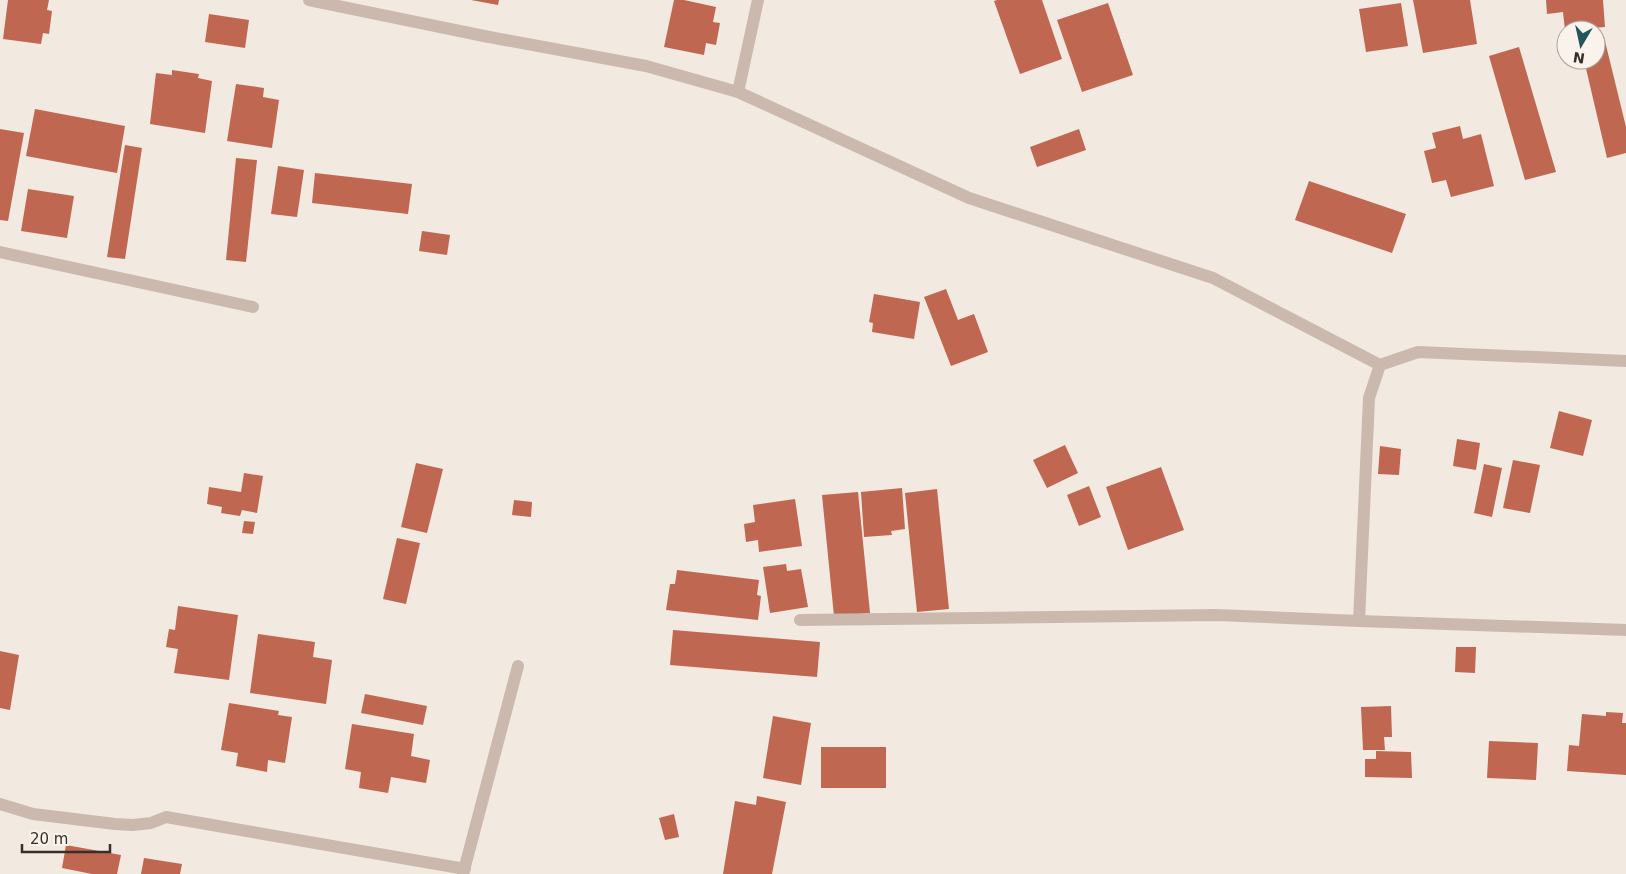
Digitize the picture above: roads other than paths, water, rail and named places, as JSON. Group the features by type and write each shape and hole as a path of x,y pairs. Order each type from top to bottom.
{"street":[{"path":"309,0 484,36 646,66 738,92 969,198 1213,278 1380,365 1418,352 1626,361"},
{"path":"738,92 758,0"},
{"path":"0,252 252,307"},
{"path":"1359,622 1369,398 1380,365"},
{"path":"800,620 1216,615 1359,622 1626,630"},
{"path":"0,804 33,814 133,826 151,823 166,817 464,872 518,666"}]}
